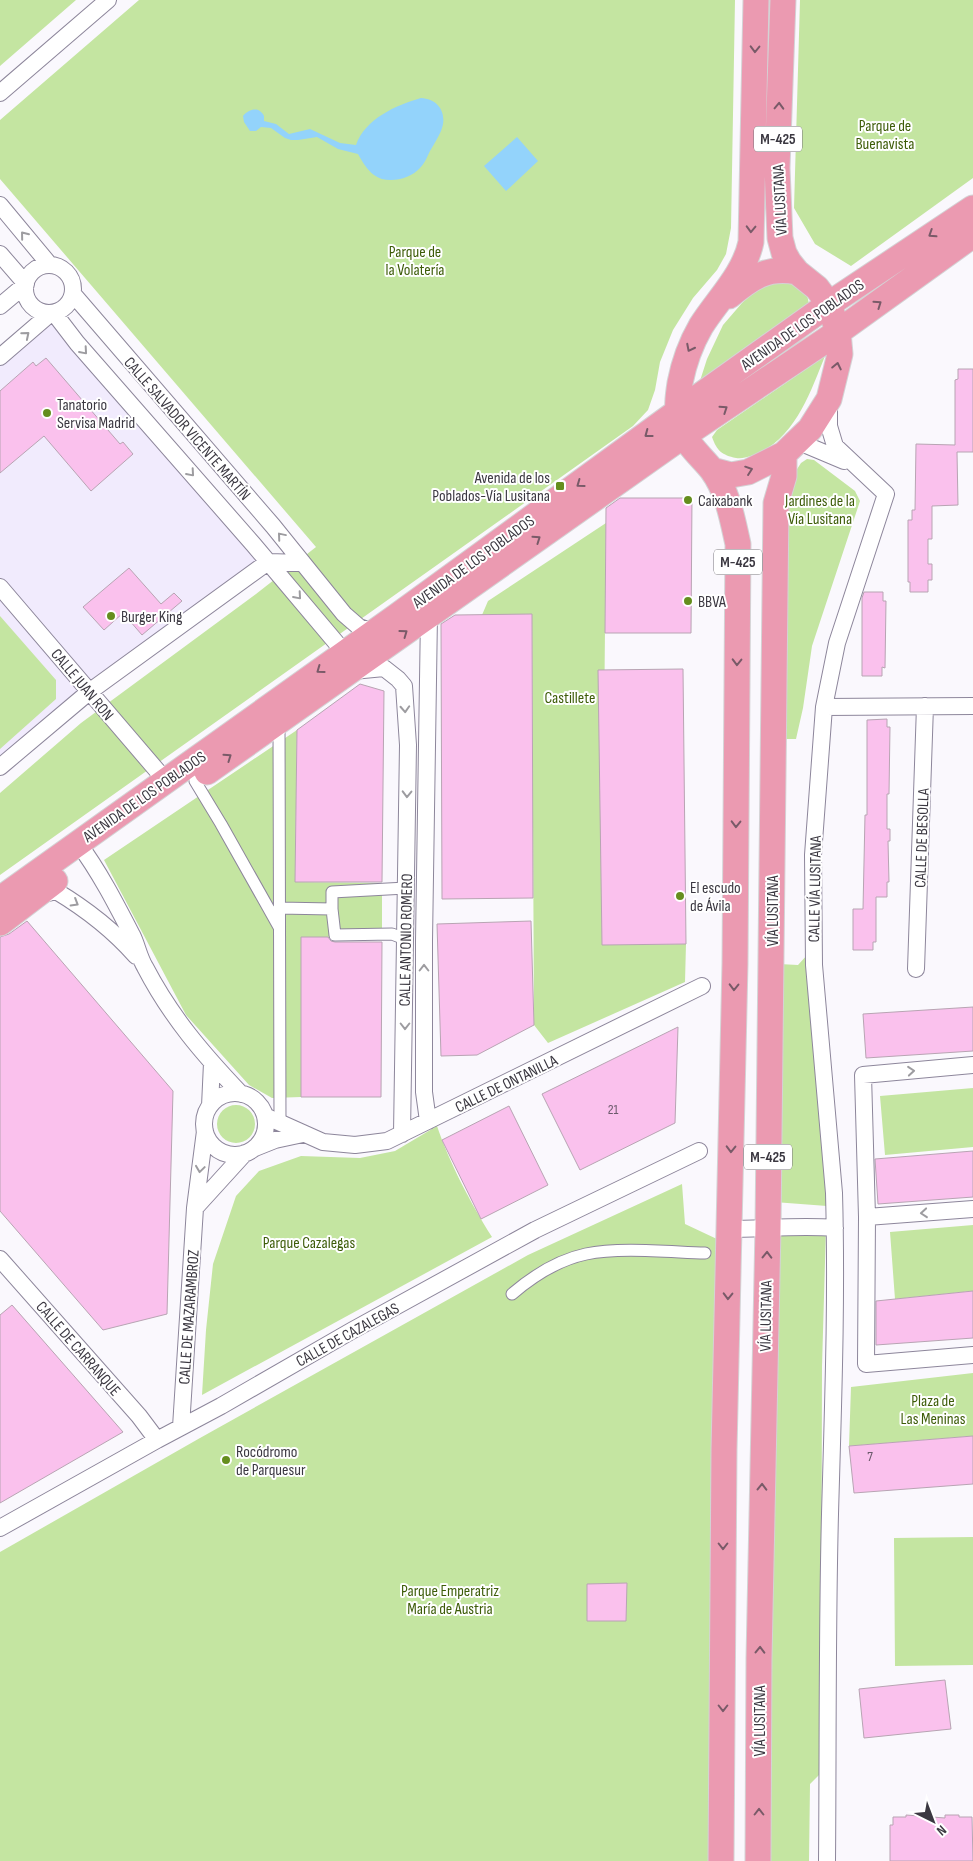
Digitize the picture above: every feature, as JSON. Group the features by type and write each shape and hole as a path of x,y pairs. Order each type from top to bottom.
{"main road":[{"name":"VÍA LUSITANA","path":"721,1861 724,1450 735,944 738,544 725,492 712,470 683,436 677,412 685,358 701,327 741,269 749,251 753,181 756,0"},
{"name":"VÍA LUSITANA","path":"758,1861 762,1480 768,1228 776,503 789,449 810,429 829,399 840,354 838,332 829,304 817,288 797,272 784,253 780,238 777,168 783,0"},
{"name":"AVENIDA DE LOS POBLADOS","path":"0,899 194,781 279,722 347,662 374,632 829,304 973,208"},
{"name":"AVENIDA DE LOS POBLADOS","path":"0,923 31,898 83,849 166,781 347,662 372,656 683,436 838,332 973,235"},
{"name":"M-425","path":"715,307 738,288 762,274 783,269 797,272"},
{"path":"712,470 731,475 748,472 789,449"}],"street":[{"path":"0,93 108,0"},
{"path":"0,205 49,264 63,268 68,273 74,287 73,294 65,307 53,313 0,357"},
{"path":"0,254 25,284 27,298 31,305 44,313 53,313"},
{"path":"0,306 25,284 28,276 34,270 49,264"},
{"name":"CALLE SALVADOR VICENTE MARTÍN","path":"73,294 303,563 350,621 374,632"},
{"name":"CALLE SALVADOR VICENTE MARTÍN","path":"53,313 268,562 347,662"},
{"name":"CALLE VÍA LUSITANA","path":"829,399 829,426 835,446 855,467 886,494 837,643 824,707 813,855 814,965 833,1183 835,1228"},
{"name":"CALLE VÍA LUSITANA","path":"789,449 806,445 855,467"},
{"path":"0,767 90,692 268,562 303,563"},
{"name":"CALLE JUAN RON","path":"0,587 166,781"},
{"name":"CALLE ANTONIO ROMERO","path":"428,1121 424,1092 424,1038 429,615"},
{"path":"347,662 384,668 404,686 428,685"},
{"name":"CALLE ANTONIO ROMERO","path":"402,1134 408,745 404,686"},
{"name":"CALLE DE BESOLLA","path":"916,969 925,706"},
{"path":"824,707 973,706"},
{"path":"195,1208 249,1151 260,1142 266,1125 272,1119 279,928 279,722"},
{"path":"194,781 226,832 279,928"},
{"path":"83,849 132,936 144,966 179,1025 241,1094 256,1101 272,1119"},
{"path":"405,939 392,934 334,935 332,892 406,888"},
{"path":"31,898 56,891 82,907 122,941 144,966"},
{"path":"279,908 332,909"},
{"name":"CALLE DE ONTANILLA","path":"272,1119 323,1142 355,1145 387,1141 702,986"},
{"path":"212,1063 210,1106 204,1122 209,1140 216,1148 225,1153 234,1154 249,1151 276,1140 303,1134"},
{"path":"973,1065 863,1075 867,1217 866,1364 973,1355"},
{"path":"210,1106 216,1099 224,1095 241,1094"},
{"name":"CALLE DE MAZARAMBROZ","path":"181,1427 195,1208 206,1131"},
{"name":"CALLE DE CAZALEGAS","path":"0,1528 535,1230 699,1151"},
{"path":"867,1217 973,1209"},
{"path":"730,1229 789,1226 835,1228 830,1515 828,1861"},
{"path":"512,1294 529,1280 547,1269 585,1254 619,1252 705,1253"},
{"name":"CALLE DE CARRANQUE","path":"0,1258 157,1440"}],"shaded area":[{"path":"51,313 268,562 0,767 0,357"}],"green space":[{"path":"0,0 76,0 0,66"},
{"name":"Parque de la Volatería","path":"139,0 735,0 731,228 726,254 717,270 693,298 673,330 660,362 655,390 648,410 633,426 0,875 0,793 81,723 256,594 316,547 0,179 0,120"},
{"name":"Parque de Buenavista","path":"800,0 973,0 973,178 851,266 815,244 794,208"},
{"path":"792,280 806,294 809,307 698,387 707,359 723,325 742,303 761,286"},
{"path":"825,356 799,415 779,440 766,449 742,458 727,455 718,449 712,437 717,430"},
{"name":"Jardines de la Vía Lusitana","path":"807,459 814,460 855,491 860,501 812,646 803,708 796,739 778,739 782,534 792,477 801,463"},
{"name":"Castillete","path":"606,523 602,945 686,944 685,982 548,1043 534,1025 532,615 482,615 488,601"},
{"path":"0,616 56,680 56,699 0,749"},
{"path":"297,730 295,882 382,883 382,937 301,938 301,1097 272,1098 249,1085 186,1015 104,860"},
{"path":"808,954 827,1206 774,1202 779,964 798,965"},
{"path":"973,1088 973,1147 885,1155 880,1096"},
{"path":"236,1105 243,1106 249,1111 254,1117 254,1131 249,1137 243,1142 236,1143 229,1142 223,1137 218,1131 217,1124 218,1117 223,1111 229,1106"},
{"name":"Parque Cazalegas","path":"437,1126 461,1183 492,1237 202,1395 213,1264 236,1196 259,1171 301,1156 360,1158 395,1151"},
{"name":"Parque Emperatriz María de Austria","path":"682,1184 685,1224 719,1240 708,1861 0,1861 0,1552 528,1255"},
{"path":"973,1225 973,1291 895,1299 890,1232"},
{"path":"826,1227 822,1367 821,1773 810,1784 809,1861 766,1861 774,1228"},
{"name":"Plaza de Las Meninas","path":"973,1373 973,1436 849,1446 851,1387"},
{"path":"973,1537 973,1665 895,1666 894,1538"}],"water":[{"path":"421,98 433,101 440,108 443,119 441,131 425,162 416,172 404,178 392,180 385,180 374,175 358,154 338,149 317,137 291,140 271,128 261,127 256,131 250,131 244,122 243,116 251,110 257,110 264,116 264,121 276,124 289,134 310,129 340,143 356,145 366,128 382,114"},
{"path":"517,137 538,161 506,191 484,166"}],"building":[{"name":"Tanatorio Servisa Madrid","path":"46,358 120,444 123,442 133,454 91,491 44,436 0,473 0,391 33,362 36,366"},
{"path":"958,369 973,369 973,452 957,452 958,505 932,506 932,539 928,539 928,564 932,564 932,580 928,580 928,592 910,592 910,582 908,582 908,520 912,520 912,510 915,510 916,444 955,445 955,380 958,379"},
{"path":"620,498 692,498 691,633 605,633 606,508"},
{"path":"129,568 161,604 174,593 182,601 142,635 123,613 104,630 83,607"},
{"path":"864,592 883,592 883,601 886,601 885,668 882,667 882,676 862,676 862,598"},
{"path":"532,614 533,898 442,899 441,624 455,615"},
{"path":"683,669 686,944 602,945 598,670"},
{"path":"360,684 384,691 382,882 295,882 297,730"},
{"path":"887,719 887,727 890,727 887,829 890,829 890,841 888,841 889,882 887,882 887,897 876,897 876,942 873,942 873,950 853,950 853,909 863,909 865,815 867,815 867,720"},
{"path":"27,921 173,1091 167,1314 103,1330 0,1211 0,937 9,934"},
{"path":"531,921 534,1025 477,1055 441,1056 437,924"},
{"path":"301,937 328,937 331,941 335,942 382,942 381,1097 301,1097"},
{"path":"973,1007 973,1051 866,1058 863,1014"},
{"path":"678,1027 675,1123 580,1170 542,1094"},
{"path":"509,1106 548,1185 481,1219 442,1140"},
{"path":"973,1151 973,1197 878,1204 875,1159"},
{"path":"973,1291 973,1338 876,1345 876,1301"},
{"path":"12,1305 123,1432 0,1503 0,1315"},
{"path":"973,1436 973,1484 854,1493 849,1446"},
{"path":"627,1583 626,1621 587,1621 587,1584"},
{"path":"945,1680 951,1729 864,1738 859,1689"},
{"path":"906,1815 945,1818 945,1815 972,1817 973,1861 890,1861 890,1825 893,1825 893,1817 906,1817"}],"place":[{"name":"Tanatorio Servisa Madrid","path":"47,413"},
{"name":"Avenida de los Poblados-Vía Lusitana","path":"560,486"},
{"name":"Caixabank","path":"688,500"},
{"name":"BBVA","path":"688,601"},
{"name":"Burger King","path":"111,616"},
{"name":"El escudo de Ávila","path":"680,896"},
{"name":"Rocódromo de Parquesur","path":"226,1460"}]}
